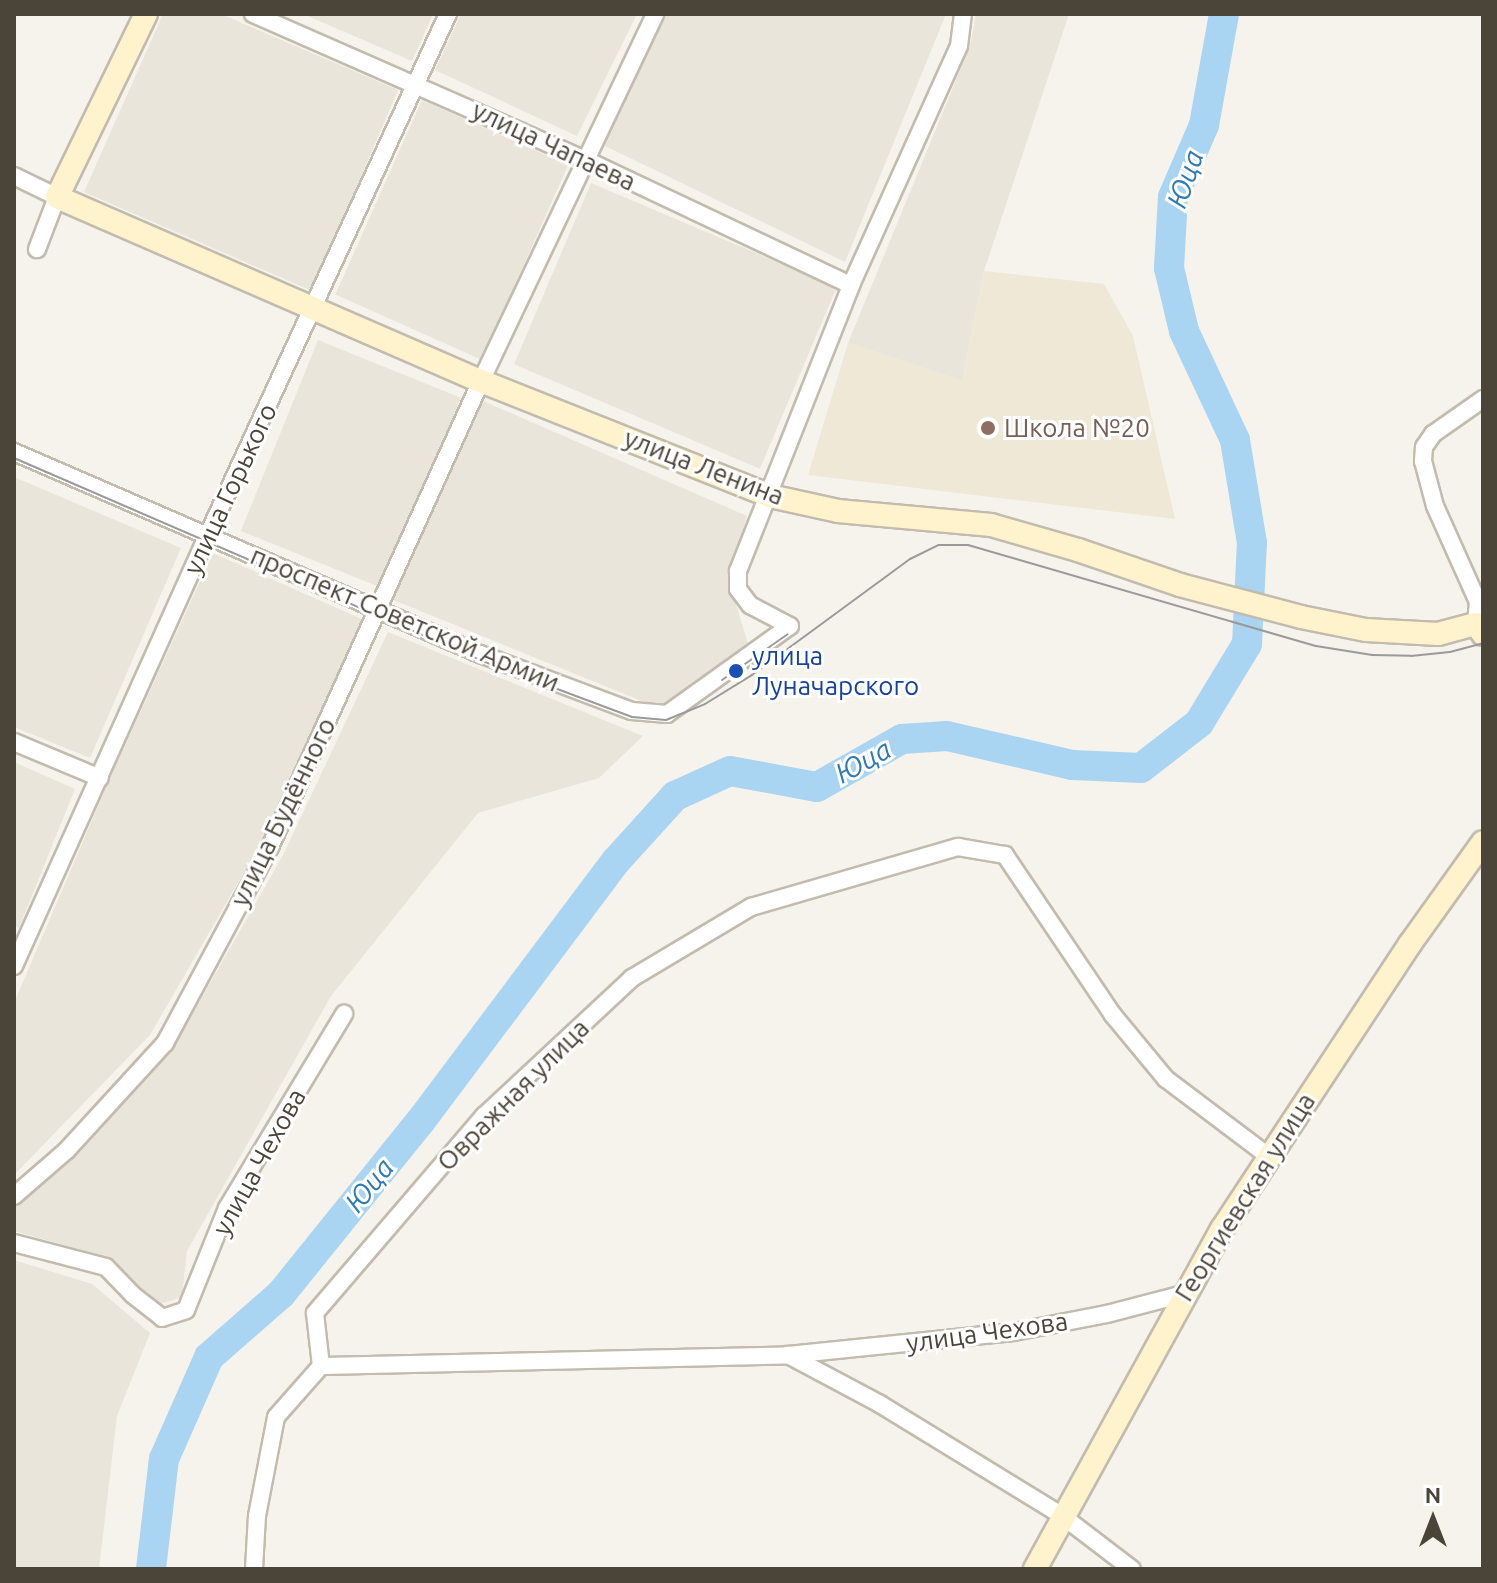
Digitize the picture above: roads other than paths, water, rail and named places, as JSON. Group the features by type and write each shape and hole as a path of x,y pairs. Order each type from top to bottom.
{"main road":[{"path":"57,197 146,14"},
{"name":"улица Ленина","path":"57,197 481,381 770,496 838,511 991,525 1078,550 1180,585 1301,617 1366,630 1438,634 1480,615"},
{"name":"Георгиевская улица","path":"1035,1569 1061,1515 1183,1294 1268,1156 1457,874 1483,842"}],"street":[{"name":"улица Чапаева","path":"253,14 417,83 851,285"},
{"name":"улица Горького","path":"14,966 17,948 100,778 207,536 448,14"},
{"name":"улица Будённого","path":"14,1196 66,1151 165,1043 270,847 481,381 655,14"},
{"path":"770,496 851,285 959,46 963,14"},
{"name":"улица Ленина","path":"14,176 57,197"},
{"path":"37,249 57,197"},
{"path":"1480,615 1435,506 1423,461 1424,447 1433,434 1483,399"},
{"name":"проспект Советской Армии","path":"14,452 480,654 632,711 667,714 790,626 750,605 738,589 738,571 770,496"},
{"path":"14,742 100,778"},
{"name":"Овражная улица","path":"321,1366 315,1313 484,1116 632,978 751,907 958,847 1005,855 1113,1015 1166,1079 1268,1156"},
{"name":"улица Чехова","path":"14,1243 106,1267 133,1295 162,1318 186,1310 227,1208 344,1014"},
{"name":"улица Чехова","path":"321,1366 788,1355 1014,1332 1107,1314 1183,1294"},
{"name":"улица Чехова","path":"788,1355 880,1404 1061,1515 1132,1569"},
{"path":"254,1569 257,1516 276,1417 321,1366"}],"waterway":[{"name":"Юца","path":"151,1569 164,1459 209,1357 281,1294 420,1122 616,861 675,796 730,771 817,787 902,739 947,736 1073,765 1141,768 1199,723 1247,644 1252,543 1235,440 1184,331 1169,268 1173,197 1204,125 1224,14"}],"tram line":[{"path":"14,458 485,662 632,717 666,720 705,704 752,675 910,559 939,545 968,545 1316,646 1372,655 1411,656 1450,652 1483,643"},
{"path":"722,680 788,634"}],"place":[{"name":"Школа №20","path":"988,428"},
{"name":"улица Луначарского","path":"736,671"}]}
